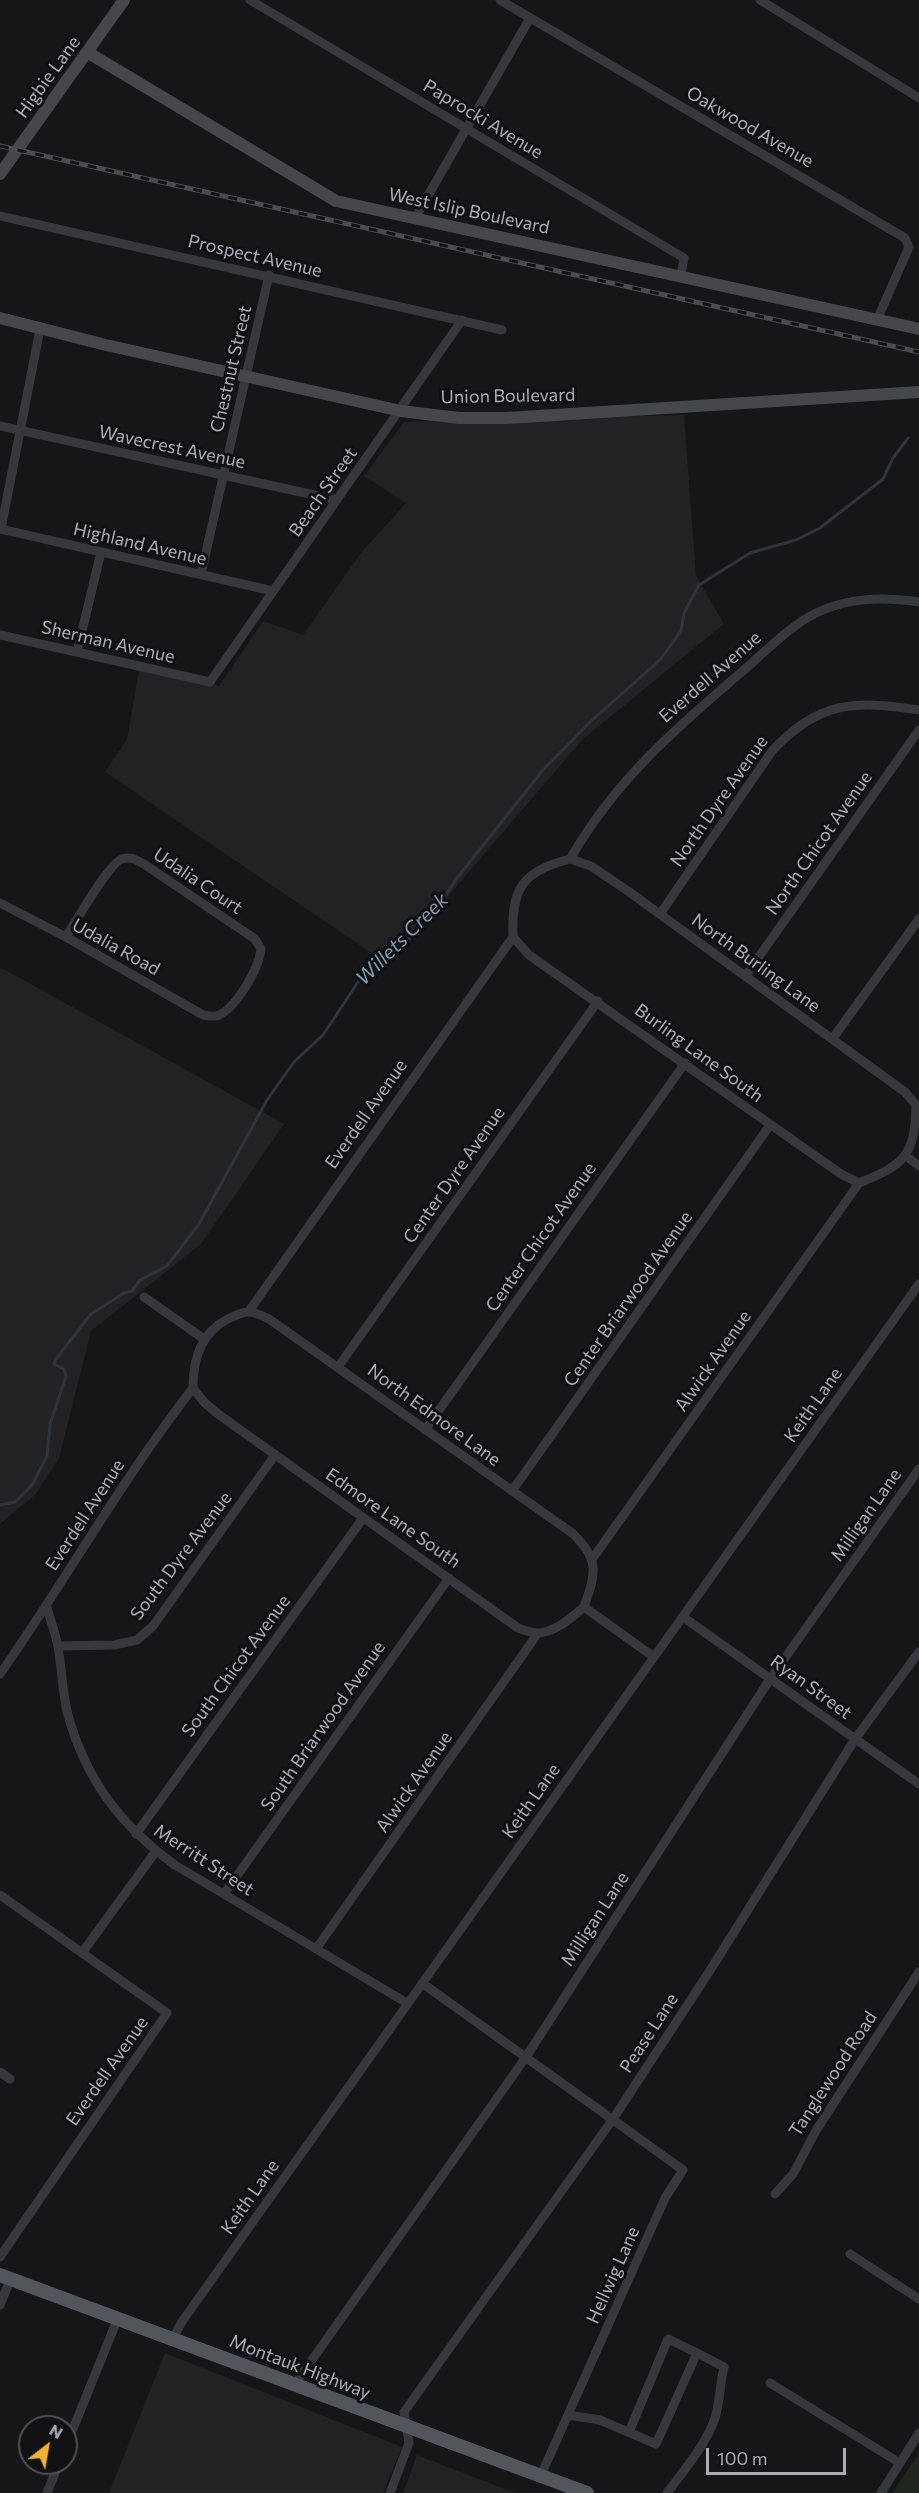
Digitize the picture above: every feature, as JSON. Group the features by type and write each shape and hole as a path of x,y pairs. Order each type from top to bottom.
{"main road":[{"name":"Higbie Lane","path":"0,174 124,0"},
{"name":"West Islip Boulevard","path":"87,52 336,201 919,329"},
{"name":"Union Boulevard","path":"0,318 401,411 459,418 507,418 919,392"},
{"name":"Montauk Highway","path":"6,2277 587,2493"}],"street":[{"name":"Paprocki Avenue","path":"250,0 684,258 681,275"},
{"name":"Oakwood Avenue","path":"500,0 905,238 909,247 877,320"},
{"path":"760,0 919,98"},
{"path":"415,218 530,18"},
{"name":"Prospect Avenue","path":"0,216 269,275 502,330"},
{"name":"Chestnut Street","path":"201,574 269,275"},
{"name":"Beach Street","path":"210,682 401,411 462,320"},
{"path":"1,529 40,329"},
{"name":"Wavecrest Avenue","path":"0,426 337,500"},
{"name":"Highland Avenue","path":"1,529 273,591"},
{"path":"77,652 101,552"},
{"name":"Everdell Avenue","path":"570,859 624,780 669,734 789,631 815,613 858,600 883,599 919,602"},
{"name":"Sherman Avenue","path":"0,635 210,682"},
{"name":"North Dyre Avenue","path":"660,914 772,751 790,732 810,718 835,708 862,704 919,710"},
{"name":"North Chicot Avenue","path":"746,975 919,730"},
{"name":"Udalia Court","path":"66,937 109,870 119,860 130,858 144,864 255,939 261,949 255,969 230,1008 216,1017"},
{"path":"513,937 512,923 516,894 523,881 538,870 570,859"},
{"name":"North Burling Lane","path":"570,859 591,866 660,914 833,1038 918,1103 916,1131 906,1156"},
{"name":"Udalia Road","path":"0,903 66,937 203,1016 216,1017"},
{"path":"833,1038 919,919"},
{"name":"Everdell Avenue","path":"249,1311 513,937"},
{"name":"Burling Lane South","path":"513,937 530,955 770,1125 841,1174 859,1183"},
{"name":"Center Dyre Avenue","path":"338,1367 598,1001"},
{"name":"Center Chicot Avenue","path":"425,1430 685,1063"},
{"name":"Center Briarwood Avenue","path":"512,1491 770,1125"},
{"path":"859,1183 893,1168 906,1156 919,1166"},
{"name":"Alwick Avenue","path":"593,1558 859,1183"},
{"name":"Keith Lane","path":"173,2339 178,2328 407,2003 919,1284"},
{"path":"144,1297 204,1339 218,1325 249,1311"},
{"name":"North Edmore Lane","path":"249,1311 269,1319 572,1533 585,1545 593,1558"},
{"name":"Everdell Avenue","path":"0,1674 46,1607 105,1510 193,1388 193,1367 204,1339"},
{"name":"Edmore Lane South","path":"193,1388 204,1402 363,1518 518,1628 538,1633"},
{"name":"South Dyre Avenue","path":"58,1646 114,1645 137,1640 153,1626 275,1455"},
{"name":"Milligan Lane","path":"295,2384 526,2057 770,1678 919,1468"},
{"name":"South Chicot Avenue","path":"136,1834 363,1518"},
{"path":"538,1633 564,1623 584,1607 591,1587 593,1558"},
{"name":"South Briarwood Avenue","path":"224,1894 449,1578"},
{"name":"Merritt Street","path":"46,1607 58,1646 67,1714 78,1745 102,1791 120,1817 156,1851 407,2003"},
{"path":"584,1607 654,1657"},
{"name":"Ryan Street","path":"683,1617 919,1784"},
{"name":"Alwick Avenue","path":"316,1949 538,1633"},
{"name":"Pease Lane","path":"390,2493 409,2443 404,2412 613,2119 709,1972 855,1740 919,1652"},
{"path":"82,1953 156,1851"},
{"name":"Everdell Avenue","path":"0,1895 167,2013 0,2257"},
{"name":"Tanglewood Road","path":"776,2194 793,2174 817,2129 919,1972"},
{"path":"422,1983 613,2119"},
{"path":"0,2072 10,2079"},
{"name":"Hellwig Lane","path":"541,2475 665,2198 683,2169 613,2119"},
{"path":"850,2254 918,2295"},
{"path":"0,2305 6,2277"},
{"path":"78,2416 118,2318"},
{"path":"629,2432 668,2339 724,2367 716,2415 710,2430 667,2493"},
{"path":"568,2415 600,2420 656,2444 697,2353"},
{"path":"770,2383 900,2463"},
{"path":"881,2493 919,2433"},
{"path":"47,2493 54,2475"}],"shaded area":[{"path":"684,415 696,576 724,624 583,739 389,965 105,772 127,739 139,670 219,686 263,621 303,635 361,553 406,503 364,476 404,422"},
{"path":"0,967 284,1124 201,1244 91,1331 59,1458 35,1495 0,1524"},
{"path":"165,2353 402,2447 383,2493 109,2493"},
{"path":"919,2453 919,2493 892,2493"},
{"path":"417,2455 515,2493 403,2493"}],"waterway":[{"name":"Willets Creek","path":"0,1505 15,1502 32,1485 47,1456 50,1424 66,1376 64,1369 54,1364 56,1359 91,1314 124,1293 132,1291 140,1280 167,1266 199,1224 267,1100 294,1062 323,1035 362,976 409,938 437,908 457,878 543,770 590,722 661,659 681,631 684,613 699,585 750,553 796,540 820,528 883,479 893,458 908,438"}],"railway":[{"path":"0,146 919,352"}]}
